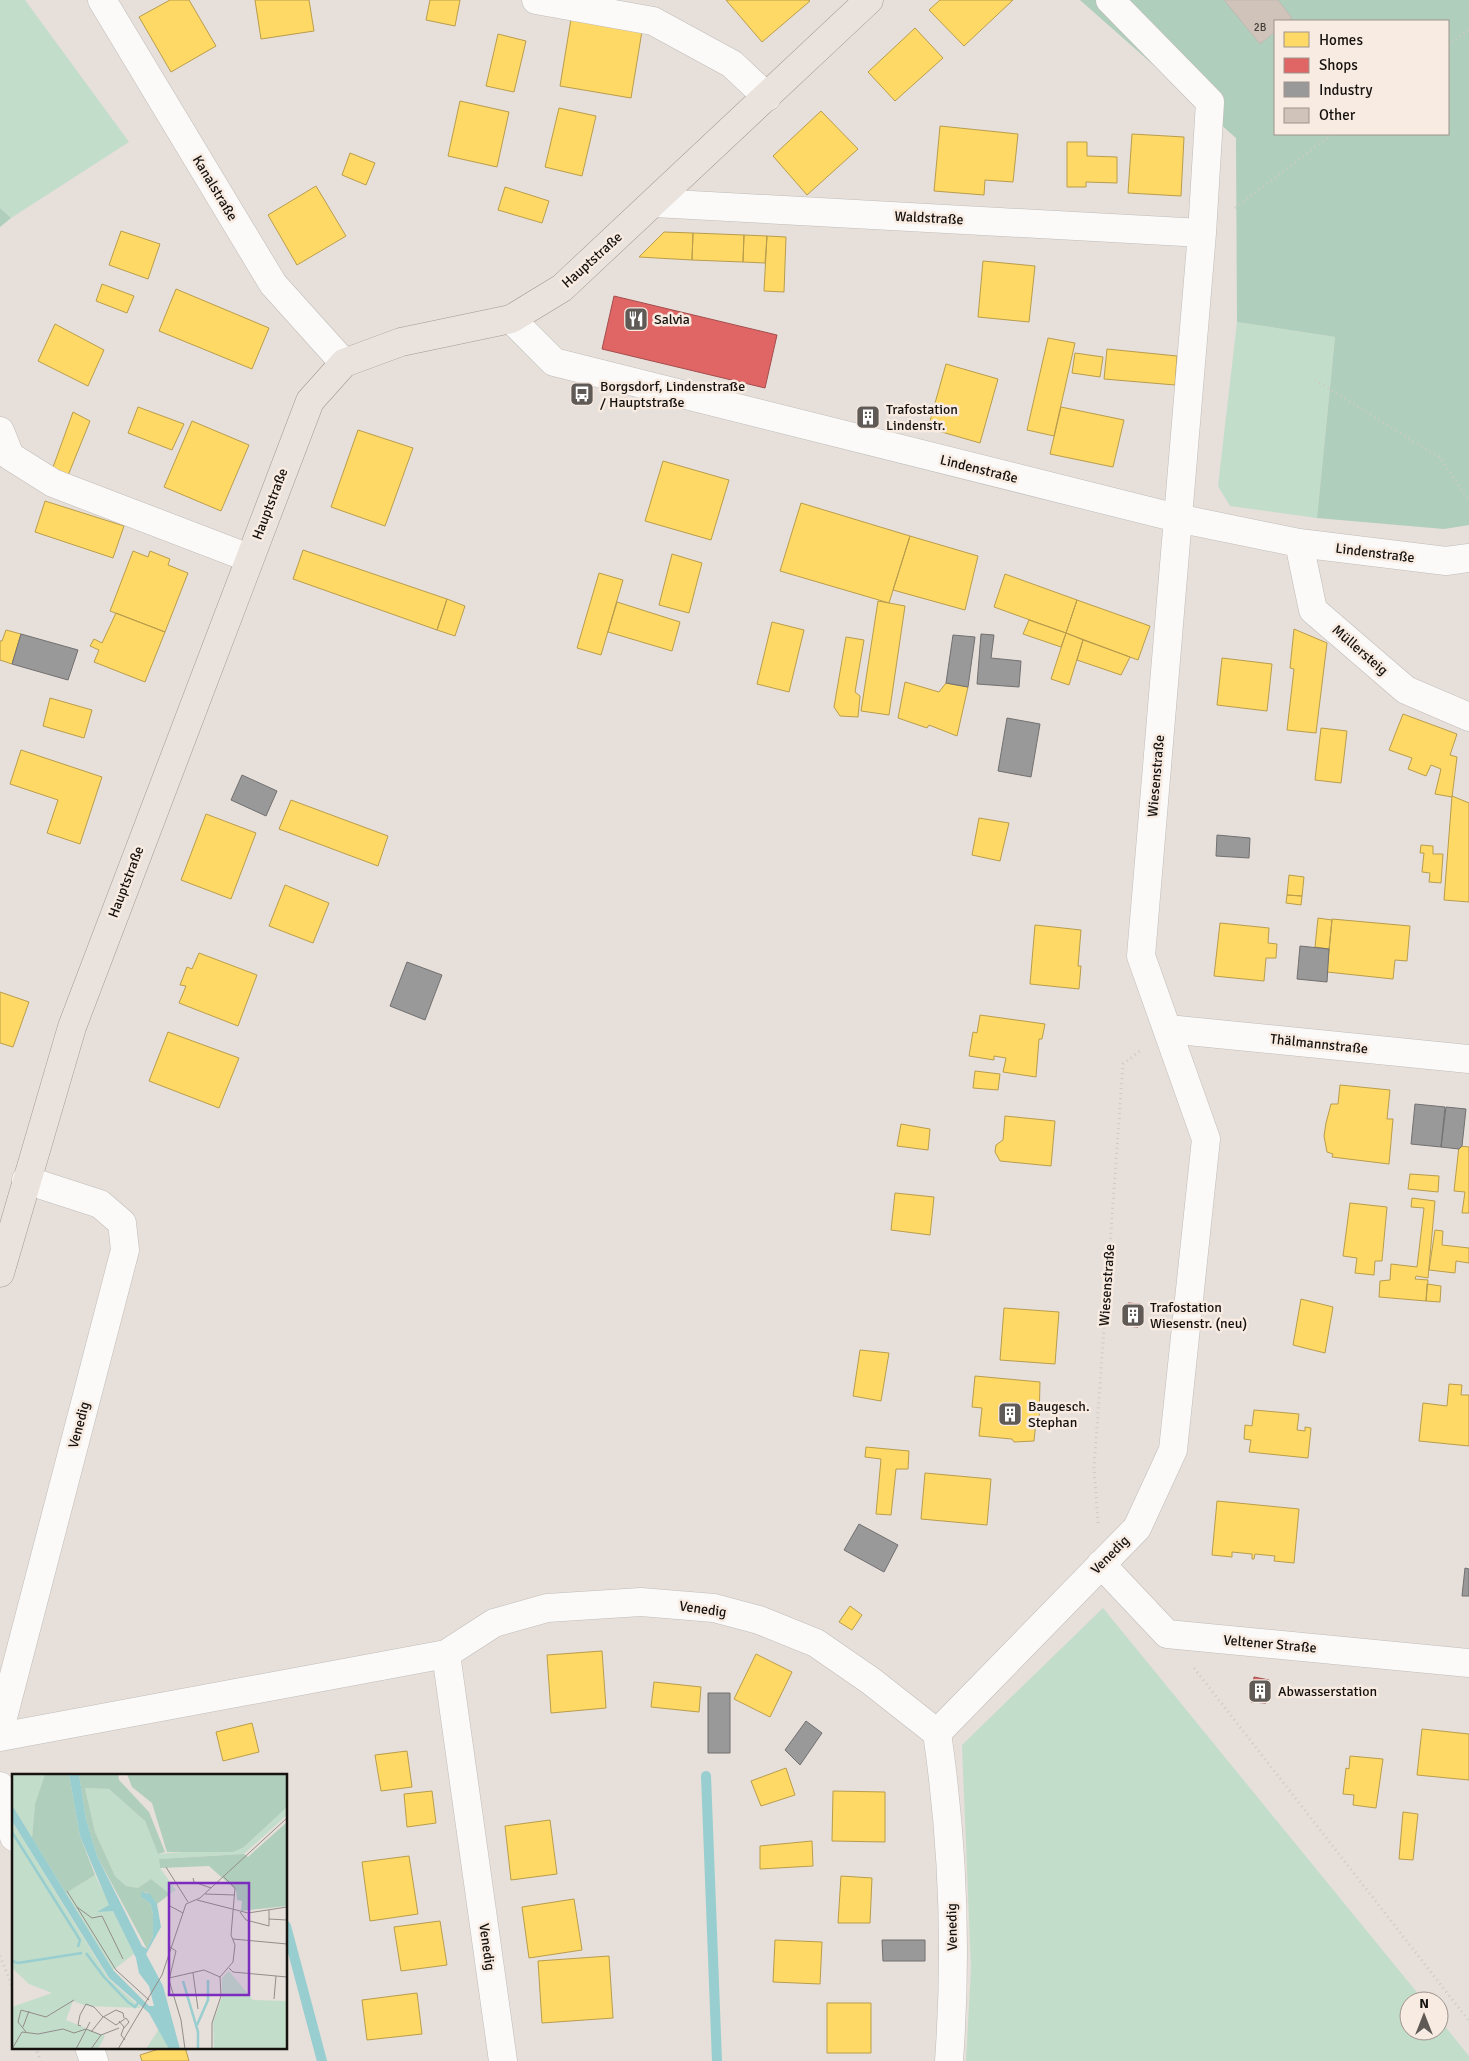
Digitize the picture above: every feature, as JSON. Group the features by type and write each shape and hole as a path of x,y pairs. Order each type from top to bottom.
{"main road":[{"name":"Hauptstraße","path":"0,1273 72,1027 310,401 344,363 401,342 511,319 562,288 869,0"}],"street":[{"name":"Kanalstraße","path":"102,0 273,284 344,363"},
{"path":"536,0 653,21 732,64 767,97"},
{"path":"1110,0 1210,102 1202,233 1176,518"},
{"name":"Waldstraße","path":"655,202 1202,233"},
{"name":"Lindenstraße","path":"511,319 554,362 1176,518 1299,543 1446,562 1469,558"},
{"path":"0,431 10,456 53,483 250,558"},
{"name":"Wiesenstraße","path":"1137,1528 1173,1450 1206,1139 1141,956 1176,518"},
{"name":"Müllersteig","path":"1299,543 1313,610 1406,690 1469,717"},
{"name":"Thälmannstraße","path":"1168,1029 1469,1059"},
{"name":"Venedig","path":"0,1729 125,1250 122,1223 100,1204 26,1180"},
{"name":"Venedig","path":"937,1733 1137,1528"},
{"path":"1101,1564 1167,1634"},
{"name":"Venedig","path":"0,1737 446,1654 494,1623 547,1608 641,1602 714,1608 759,1620 816,1643 871,1681 937,1733 947,1799 952,1905 954,1996 949,2061"},
{"name":"Veltener Straße","path":"1167,1634 1469,1663"},
{"name":"Venedig","path":"446,1654 503,2061"},
{"path":"0,1786 12,1830"},
{"path":"89,2048 94,2061"}],"path":[{"path":"1449,45 1469,30"},
{"path":"1202,233 1331,135"},
{"path":"1315,380 1439,457 1469,500"},
{"name":"Wiesenstraße","path":"1101,1564 1094,1468 1123,1064 1168,1029"},
{"path":"1167,1634 1469,2021"},
{"path":"0,1956 12,1986"},
{"path":"35,2048 41,2061"}],"green space":[{"path":"0,0 25,0 129,142 11,218 0,208"},
{"path":"1080,0 1469,0 1469,525 1444,529 1317,518 1335,337 1237,322 1236,138"},
{"path":"0,208 11,218 0,227"},
{"path":"1237,322 1335,337 1317,518 1230,506 1218,486"},
{"path":"1103,1608 1416,1991 1399,1991 1399,2041 1449,2041 1449,2031 1469,2056 1469,2061 966,2061 971,1968 962,1745"}],"building: Homes":[{"path":"170,0 189,0 216,46 171,72 139,17"},
{"path":"255,0 309,0 314,31 261,39"},
{"path":"430,0 460,0 455,26 426,20"},
{"path":"726,0 808,0 810,1 762,42"},
{"path":"940,0 1013,0 964,46 929,10"},
{"path":"572,13 643,25 631,98 560,86"},
{"path":"915,28 943,58 895,101 868,72"},
{"path":"498,34 526,41 514,92 486,86"},
{"path":"460,101 509,112 497,167 448,156"},
{"path":"559,108 596,116 582,176 545,167"},
{"path":"821,111 858,149 807,195 773,156"},
{"path":"940,126 1018,134 1013,182 985,180 984,195 934,191"},
{"path":"1132,134 1184,137 1181,196 1128,193"},
{"path":"1067,142 1087,142 1087,156 1117,157 1117,183 1086,182 1086,187 1067,187"},
{"path":"350,153 375,163 366,185 342,175"},
{"path":"316,186 346,236 297,265 268,215"},
{"path":"505,187 549,201 542,223 498,210"},
{"path":"121,231 160,244 148,279 109,265"},
{"path":"664,232 693,233 692,260 639,257"},
{"path":"693,233 744,235 743,262 692,260"},
{"path":"744,235 767,236 765,263 743,262"},
{"path":"767,236 786,237 784,292 764,291"},
{"path":"983,261 1035,266 1029,322 978,317"},
{"path":"102,284 134,296 127,313 96,301"},
{"path":"176,289 269,328 252,369 159,331"},
{"path":"55,324 104,350 88,386 38,361"},
{"path":"1048,338 1075,343 1054,436 1027,430"},
{"path":"1107,349 1177,356 1175,385 1104,379"},
{"path":"1075,353 1103,357 1100,377 1072,373"},
{"path":"946,364 998,379 980,443 928,428"},
{"path":"138,407 184,424 172,450 128,433"},
{"path":"1061,407 1124,420 1113,467 1050,454"},
{"path":"73,412 90,421 67,478 52,470"},
{"path":"192,421 249,445 221,511 164,487"},
{"path":"358,430 413,448 385,526 331,507"},
{"path":"663,461 729,480 711,540 645,521"},
{"path":"45,501 124,526 113,558 35,532"},
{"path":"801,503 910,536 889,603 780,571"},
{"path":"910,536 978,556 965,610 893,590"},
{"path":"303,550 447,599 437,630 293,579"},
{"path":"133,551 148,557 150,551 170,559 168,565 188,573 165,632 110,611"},
{"path":"672,554 702,563 689,613 659,605"},
{"path":"599,573 623,580 601,655 577,648"},
{"path":"1005,574 1077,600 1066,633 994,607"},
{"path":"447,599 465,606 455,636 437,630"},
{"path":"1077,600 1150,626 1138,660 1066,633"},
{"path":"878,601 905,606 889,715 861,711"},
{"path":"617,602 680,622 672,651 608,632"},
{"path":"116,613 165,632 145,682 94,662 99,650 90,646 94,639 102,643"},
{"path":"1029,620 1066,633 1061,647 1023,634"},
{"path":"772,622 804,630 789,692 757,684"},
{"path":"1294,629 1327,643 1316,733 1287,730 1294,669 1290,668"},
{"path":"6,630 21,634 12,664 0,660 0,641 2,641"},
{"path":"1066,633 1083,640 1069,685 1051,679"},
{"path":"846,637 864,640 855,692 860,696 858,717 840,716 834,707"},
{"path":"1083,640 1130,657 1121,675 1077,660"},
{"path":"1222,658 1272,664 1267,711 1217,705"},
{"path":"905,682 939,692 946,683 968,687 957,736 929,725 927,728 898,718"},
{"path":"50,698 92,710 84,738 43,726"},
{"path":"1403,714 1457,734 1450,755 1457,757 1452,797 1435,794 1441,769 1431,765 1426,776 1408,769 1412,758 1389,750"},
{"path":"1321,728 1347,731 1341,783 1315,780"},
{"path":"21,750 102,777 80,844 47,833 58,800 10,784"},
{"path":"1452,796 1469,803 1469,902 1444,900"},
{"path":"291,800 388,836 378,866 279,829"},
{"path":"206,814 256,833 231,899 181,880"},
{"path":"979,818 1009,823 1000,861 972,855"},
{"path":"1421,845 1433,846 1433,854 1443,854 1441,883 1429,882 1430,873 1422,872 1424,853 1420,853"},
{"path":"1289,875 1304,877 1302,896 1287,895"},
{"path":"285,885 329,903 313,943 269,926"},
{"path":"1287,895 1302,896 1301,905 1286,903"},
{"path":"1318,918 1332,920 1329,949 1315,947"},
{"path":"1332,919 1410,926 1407,961 1395,960 1393,979 1327,972"},
{"path":"1220,923 1269,928 1268,943 1277,944 1276,958 1266,958 1264,981 1214,976"},
{"path":"1035,925 1081,930 1078,966 1081,966 1079,989 1030,984"},
{"path":"199,953 257,975 238,1026 179,1003 186,986 180,985 187,967 192,969"},
{"path":"0,992 29,1002 13,1047 0,1043"},
{"path":"980,1015 1045,1024 1042,1039 1039,1039 1036,1077 1003,1072 1006,1058 994,1056 994,1060 969,1056 973,1032 977,1033"},
{"path":"168,1032 239,1058 219,1108 149,1081"},
{"path":"975,1071 1000,1074 998,1090 973,1088"},
{"path":"1340,1085 1390,1090 1387,1119 1393,1119 1389,1164 1332,1157 1333,1154 1327,1152 1324,1136 1326,1123 1331,1104 1338,1104"},
{"path":"1005,1116 1055,1121 1051,1166 1000,1161 995,1152 996,1145 1003,1140"},
{"path":"901,1124 930,1129 928,1150 897,1146"},
{"path":"1459,1146 1469,1147 1469,1213 1462,1213 1465,1192 1454,1191"},
{"path":"1410,1174 1439,1176 1438,1192 1408,1189"},
{"path":"895,1193 934,1197 930,1235 891,1230"},
{"path":"1412,1198 1435,1201 1428,1278 1416,1276 1415,1279 1428,1280 1426,1301 1379,1297 1380,1281 1390,1280 1391,1264 1417,1267 1424,1208 1411,1207"},
{"path":"1350,1203 1387,1207 1382,1261 1375,1261 1374,1275 1355,1273 1357,1258 1343,1256"},
{"path":"1435,1230 1443,1231 1442,1245 1469,1248 1469,1263 1456,1261 1455,1273 1429,1270"},
{"path":"1427,1284 1441,1286 1440,1302 1426,1301"},
{"path":"1301,1299 1333,1307 1325,1353 1293,1345"},
{"path":"1004,1308 1059,1312 1055,1364 1000,1360"},
{"path":"860,1350 889,1353 881,1401 853,1396"},
{"name":"Baugesch. Stephan","path":"975,1376 1040,1382 1039,1421 1036,1420 1034,1441 1014,1442 1012,1439 979,1436 982,1408 972,1407"},
{"path":"1449,1384 1462,1385 1461,1395 1469,1395 1469,1446 1419,1441 1423,1403 1447,1406"},
{"path":"1254,1410 1299,1414 1297,1430 1305,1431 1305,1427 1311,1428 1308,1458 1249,1452 1251,1440 1244,1439 1245,1425 1252,1426"},
{"path":"866,1447 909,1451 908,1469 896,1469 891,1515 876,1514 881,1459 865,1457"},
{"path":"925,1473 991,1479 987,1525 921,1519"},
{"path":"1217,1501 1299,1509 1294,1563 1274,1561 1275,1556 1255,1554 1254,1559 1252,1559 1252,1554 1232,1552 1232,1557 1212,1555"},
{"path":"850,1606 862,1615 852,1630 839,1622"},
{"path":"602,1651 606,1708 551,1713 547,1655"},
{"path":"756,1654 792,1672 770,1717 734,1699"},
{"path":"654,1682 701,1687 699,1712 651,1707"},
{"path":"252,1723 259,1752 223,1761 216,1732"},
{"path":"1422,1729 1469,1734 1469,1780 1417,1775"},
{"path":"407,1751 412,1787 381,1791 375,1755"},
{"path":"1350,1756 1383,1759 1376,1808 1353,1805 1354,1795 1343,1794 1346,1768 1349,1769"},
{"path":"786,1768 795,1795 761,1806 751,1781"},
{"path":"432,1791 436,1823 407,1827 404,1794"},
{"path":"833,1791 885,1792 885,1842 832,1841"},
{"path":"1403,1812 1418,1814 1413,1860 1399,1859"},
{"path":"550,1820 557,1874 511,1880 505,1826"},
{"path":"812,1841 813,1866 760,1869 760,1846"},
{"path":"409,1856 418,1914 370,1921 362,1862"},
{"path":"841,1876 872,1878 870,1923 838,1923"},
{"path":"574,1899 582,1950 529,1958 522,1907"},
{"path":"440,1921 447,1965 401,1971 394,1927"},
{"path":"775,1940 822,1942 820,1984 773,1982"},
{"path":"609,1956 613,2018 542,2023 538,1961"},
{"path":"417,1993 422,2034 367,2040 362,2000"},
{"path":"827,2003 871,2003 871,2053 827,2053"},
{"path":"162,2048 185,2048 189,2061 142,2061 140,2055"}],"building: Shops":[{"path":"614,296 777,335 765,388 602,349"},
{"name":"Trafostation Lindenstr.","path":"862,409 878,414 875,425 859,420"},
{"name":"Trafostation Wiesenstr. (neu)","path":"1128,1303 1140,1304 1138,1327 1126,1326"},
{"name":"Abwasserstation","path":"1254,1677 1269,1680 1266,1703 1251,1702"}],"building: Industry":[{"path":"21,634 78,650 68,680 12,664"},
{"path":"981,634 994,635 991,658 1021,661 1019,687 977,684"},
{"path":"953,635 975,637 968,687 946,683"},
{"path":"1007,718 1040,724 1031,777 998,771"},
{"path":"242,775 277,791 266,816 231,800"},
{"path":"1217,835 1250,838 1249,858 1216,856"},
{"path":"1300,946 1329,949 1327,982 1297,979"},
{"path":"407,962 442,975 425,1020 390,1006"},
{"path":"1415,1104 1445,1107 1441,1147 1411,1144"},
{"path":"1446,1107 1466,1109 1462,1146 1459,1149 1441,1147"},
{"path":"859,1524 898,1545 884,1572 844,1550"},
{"path":"1465,1568 1469,1569 1469,1596 1462,1596"},
{"path":"708,1693 730,1693 730,1753 708,1753"},
{"path":"806,1721 822,1733 800,1765 785,1750"},
{"path":"882,1940 925,1940 925,1961 883,1961"}],"building: Other":[{"path":"1224,0 1278,0 1292,18 1289,20 1274,20 1274,33 1260,44"}],"waterway":[{"path":"706,1776 717,2061"},
{"path":"288,1934 322,2061"}],"place":[{"name":"Salvia","path":"636,319"},
{"name":"Borgsdorf, Lindenstraße / Hauptstraße","path":"582,394"},
{"name":"Trafostation Lindenstr.","path":"868,417"},
{"name":"Trafostation Wiesenstr. (neu)","path":"1133,1315"},
{"name":"Baugesch. Stephan","path":"1010,1414"},
{"name":"Abwasserstation","path":"1260,1691"}]}
